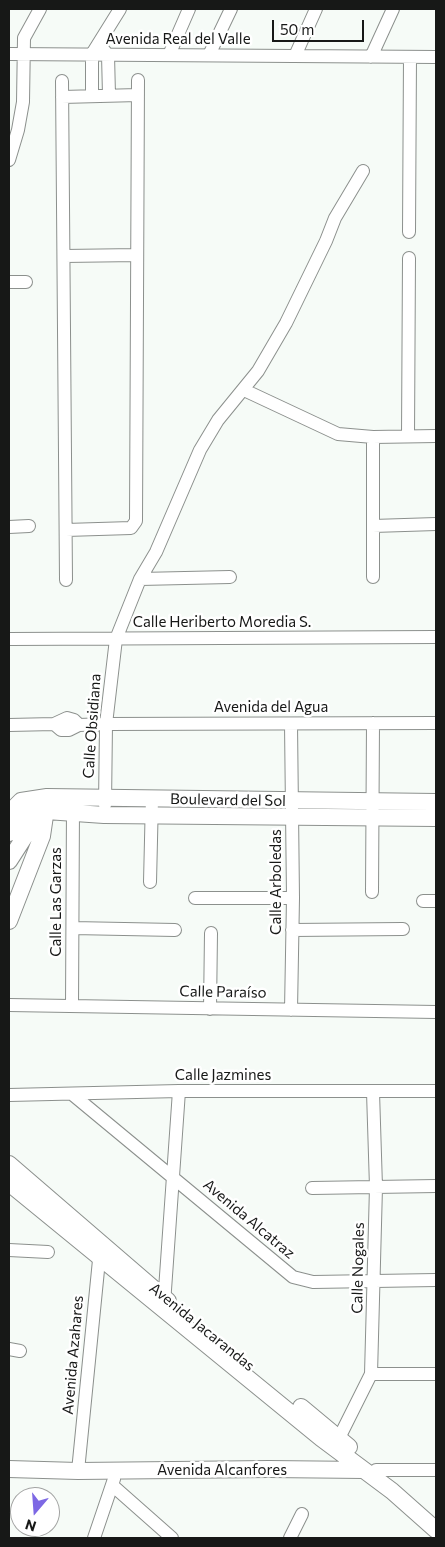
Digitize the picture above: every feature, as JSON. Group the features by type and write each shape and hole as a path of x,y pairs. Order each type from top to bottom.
{"street":[{"path":"9,160 18,130 23,102 22,54 24,38 40,9"},
{"path":"92,96 92,54 120,9"},
{"path":"169,55 189,9"},
{"path":"209,55 231,9"},
{"path":"295,56 316,9"},
{"path":"371,57 393,9"},
{"path":"99,42 108,54 109,95"},
{"name":"Avenida Real del Valle","path":"9,54 436,57"},
{"path":"409,232 410,57"},
{"path":"66,530 131,528 136,521 138,80"},
{"path":"62,81 66,580"},
{"path":"62,97 138,95"},
{"name":"Calle Obsidiana","path":"104,815 106,724 116,639 140,579 156,552 200,450 218,420 258,371 286,323 326,241 335,218 363,171"},
{"path":"64,256 137,256"},
{"path":"408,436 409,258"},
{"path":"9,282 26,282"},
{"path":"244,390 338,434 372,437 436,436"},
{"path":"372,437 373,577"},
{"path":"373,526 436,524"},
{"path":"9,527 29,526"},
{"path":"140,579 230,577"},
{"name":"Calle Heriberto Moredia S.","path":"9,638 436,637"},
{"path":"372,722 372,892"},
{"name":"Avenida del Agua","path":"9,725 54,724 60,730 69,730 79,725 106,724 436,723"},
{"name":"Calle Arboledas","path":"291,724 293,898 291,1010"},
{"name":"Boulevard del Sol","path":"73,806 105,798 292,801 436,818"},
{"path":"150,882 152,798"},
{"path":"221,799 221,816"},
{"name":"Boulevard del Sol","path":"9,813 21,801 73,806 104,815 292,818 436,802"},
{"path":"9,833 28,812 47,804"},
{"path":"9,861 47,804"},
{"path":"10,914 42,836 47,804"},
{"name":"Calle Las Garzas","path":"72,1006 73,806"},
{"path":"195,898 293,898"},
{"path":"73,928 175,930"},
{"path":"292,930 403,929"},
{"path":"210,1009 211,933"},
{"name":"Calle Paraíso","path":"9,1006 436,1012"},
{"path":"164,1304 179,1091"},
{"name":"Calle Jazmines","path":"9,1095 179,1091 436,1092"},
{"name":"Calle Nogales","path":"336,1443 371,1374 376,1187 373,1092"},
{"name":"Avenida Alcatraz","path":"72,1094 293,1277 313,1282 375,1279 436,1280"},
{"name":"Avenida Jacarandas","path":"9,1164 100,1249 164,1304 369,1470 436,1530"},
{"name":"Avenida Jacarandas","path":"9,1183 100,1249"},
{"path":"312,1188 436,1186"},
{"name":"Avenida Azahares","path":"78,1471 100,1249"},
{"path":"9,1250 48,1252"},
{"path":"371,1374 436,1374"},
{"name":"Avenida Alcanfores","path":"9,1469 78,1471 115,1478 369,1470 436,1470"},
{"path":"94,1538 115,1478 172,1538"},
{"path":"290,1538 302,1514"}]}
